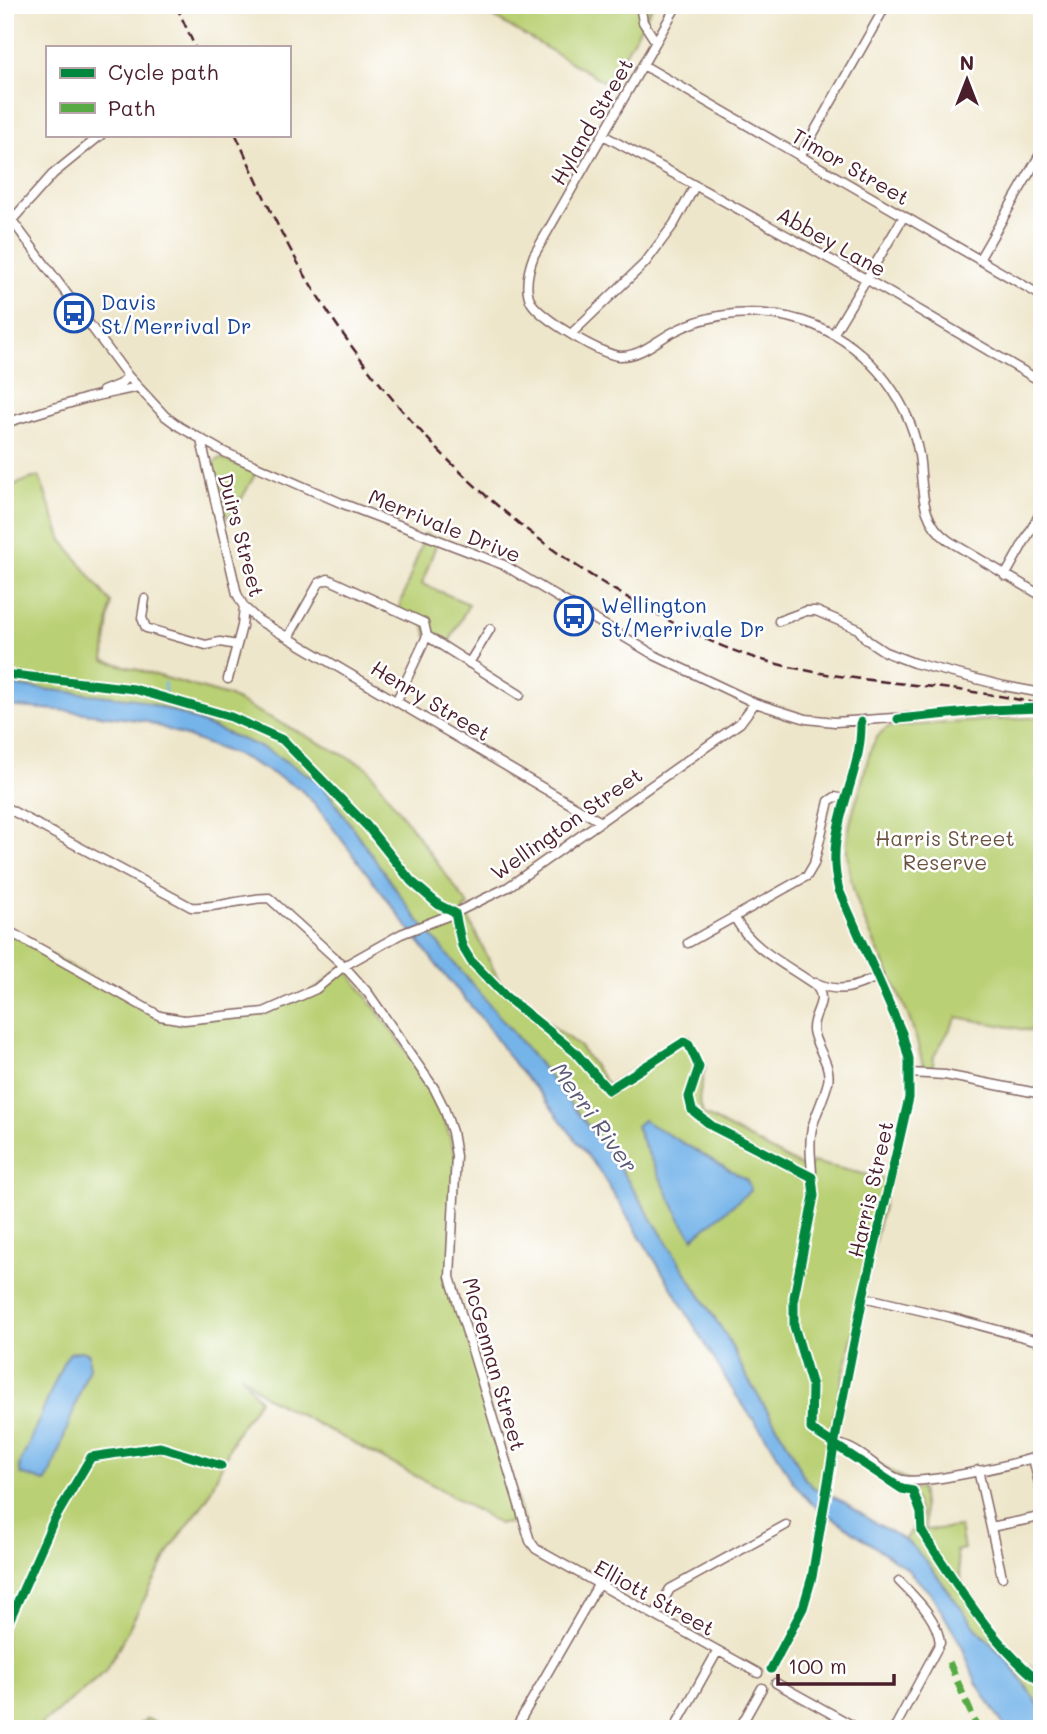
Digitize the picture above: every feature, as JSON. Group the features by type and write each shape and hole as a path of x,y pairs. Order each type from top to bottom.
{"street":[{"path":"640,5 643,22 656,42"},
{"name":"Hyland Street","path":"572,333 555,324 532,303 528,288 531,264 677,5"},
{"path":"800,157 886,5"},
{"name":"Timor Street","path":"643,65 1042,296"},
{"name":"Abbey Lane","path":"603,135 866,279 1042,382"},
{"path":"12,220 52,174 101,136"},
{"path":"980,258 1042,151"},
{"path":"695,186 674,224 645,262 572,333 618,356 632,355 689,325 735,314 778,315 834,333 874,366 905,412 919,454 924,508 931,524 949,541 1042,596"},
{"name":"Merrivale Drive","path":"5,211 128,376 165,416 201,440 341,503 504,565 656,656 755,703 806,719 862,722 989,710 1042,708"},
{"path":"834,333 904,216"},
{"path":"88,398 120,384 128,376"},
{"path":"5,423 88,398 138,387"},
{"name":"Duirs Street","path":"201,440 237,594 244,607 228,679"},
{"path":"1005,576 1042,510"},
{"path":"289,636 319,583 328,579 424,623 427,636 397,700"},
{"path":"145,599 142,618 146,628 206,645 220,642 237,645"},
{"name":"Henry Street","path":"244,607 258,620 601,822"},
{"path":"779,621 806,611 816,611 858,629 877,647 906,660 984,682 1042,693"},
{"path":"469,663 490,629"},
{"path":"427,636 520,695"},
{"name":"Wellington Street","path":"5,929 160,1016 184,1020 264,1012 316,989 344,966 401,934 455,913 508,887 740,723 755,703"},
{"name":"Harris Street","path":"771,1669 803,1608 822,1522 834,1443 863,1297 907,1109 910,1073 902,1032 836,878 834,847 844,799 858,756 862,722"},
{"path":"688,943 809,873 814,864 829,802 835,797 844,799"},
{"name":"McGennan Street","path":"5,807 191,907 206,908 254,898 269,898 344,966 368,993 434,1088 452,1132 456,1156 450,1277 530,1541 536,1549"},
{"path":"735,918 743,931 756,943 809,980 821,992 820,1007"},
{"path":"812,1177 811,1133 828,1080 827,1069 813,1031 814,1020 820,1007 832,995 855,988 879,976"},
{"path":"809,980 827,988 855,988"},
{"path":"910,1073 945,1074 1042,1094"},
{"path":"863,1297 1042,1342"},
{"path":"834,1443 856,1450 895,1478 917,1482 1037,1456 1042,1496"},
{"path":"978,1470 1002,1577"},
{"path":"991,1527 1035,1518 1042,1514"},
{"path":"655,1615 670,1589 786,1525"},
{"name":"Elliott Street","path":"536,1549 758,1673"},
{"path":"894,1729 940,1643 938,1632 929,1616 899,1581"},
{"path":"514,1729 598,1585"},
{"path":"674,1729 717,1652"},
{"path":"762,1688 757,1683 758,1673 765,1668 771,1669 776,1676 776,1683"},
{"path":"762,1688 776,1683"},
{"path":"776,1683 859,1729"},
{"path":"739,1729 762,1688"}],"green space":[{"path":"473,5 653,5 608,84"},
{"path":"221,458 256,473 233,514 227,518 213,468 213,463"},
{"path":"39,476 62,540 111,603 104,660 228,696 367,767 469,906 464,909 503,989 580,1047 608,1085 688,1036 705,1067 699,1099 703,1114 808,1170 812,1162 889,1180 828,1440 839,1444 860,1454 910,1482 913,1490 921,1488 926,1530 960,1527 964,1549 956,1551 962,1585 993,1632 1026,1664 1042,1673 1042,1710 1010,1663 976,1628 926,1561 905,1540 921,1516 915,1498 909,1491 902,1489 835,1443 827,1494 814,1488 805,1479 728,1339 614,1159 536,1060 414,915 321,783 267,750 173,711 135,699 5,685 5,488"},
{"path":"425,534 438,539 422,584 469,604 446,648 427,636 424,623 398,611"},
{"name":"Harris Street Reserve","path":"1042,717 1042,1033 957,1017 934,1056 932,1069 923,1064 904,1006 868,929 850,877 848,833 869,756 874,743 888,727"},
{"path":"5,929 139,1005 184,1020 264,1012 316,989 344,966 434,1088 456,1156 450,1277 524,1522 499,1524 435,1486 264,1396 240,1373 259,1400 235,1435 207,1499 172,1547 106,1671 36,1729 5,1729"},
{"path":"147,1719 171,1729 132,1729"}],"water":[{"path":"5,685 135,699 173,711 267,750 321,783 414,915 536,1060 614,1159 728,1339 805,1479 814,1488 844,1502 908,1542 926,1561 976,1628 1010,1663 1042,1710 1042,1729 1006,1729 976,1682 962,1646 932,1595 906,1568 810,1502 793,1482 771,1444 735,1394 598,1169 518,1069 482,1019 438,967 314,803 299,788 244,758 145,721 5,706"},
{"path":"643,1120 747,1180 751,1190 693,1238 681,1220 641,1139 636,1126"},
{"path":"82,1351 89,1354 89,1367 51,1473 45,1482 21,1474 19,1466 64,1361 70,1353"}],"waterway":[{"path":"164,683 165,695"}],"railway":[{"path":"176,5 195,46"},
{"path":"236,136 289,247 329,313 399,407 481,491 573,564 623,595 692,632 766,661 834,675 973,692 1042,705"}],"marked path":[{"path":"949,1662 978,1729"}],"cycle path":[{"path":"5,674 134,689 231,717 283,740 367,826 411,881 439,905 455,913 462,946 471,961 505,996 575,1052 608,1090 684,1042 689,1045 699,1067 689,1097 692,1110 712,1126 812,1177 814,1196 794,1297 794,1326 812,1386 811,1429 902,1489 913,1491 921,1513 922,1532 962,1593 1006,1650 1042,1683"},
{"path":"898,719 1042,708"},
{"path":"771,1669 803,1608 812,1577 863,1297 909,1098 909,1059 902,1033 839,890 835,867 835,846 856,765 861,722"},
{"path":"5,1630 53,1522 91,1457 160,1447 221,1466"}],"place":[{"name":"Davis St/Merrival Dr","path":"74,313"},
{"name":"Wellington St/Merrivale Dr","path":"574,616"}],"water label":[{"name":"Merri River","path":"595,1117"}]}
